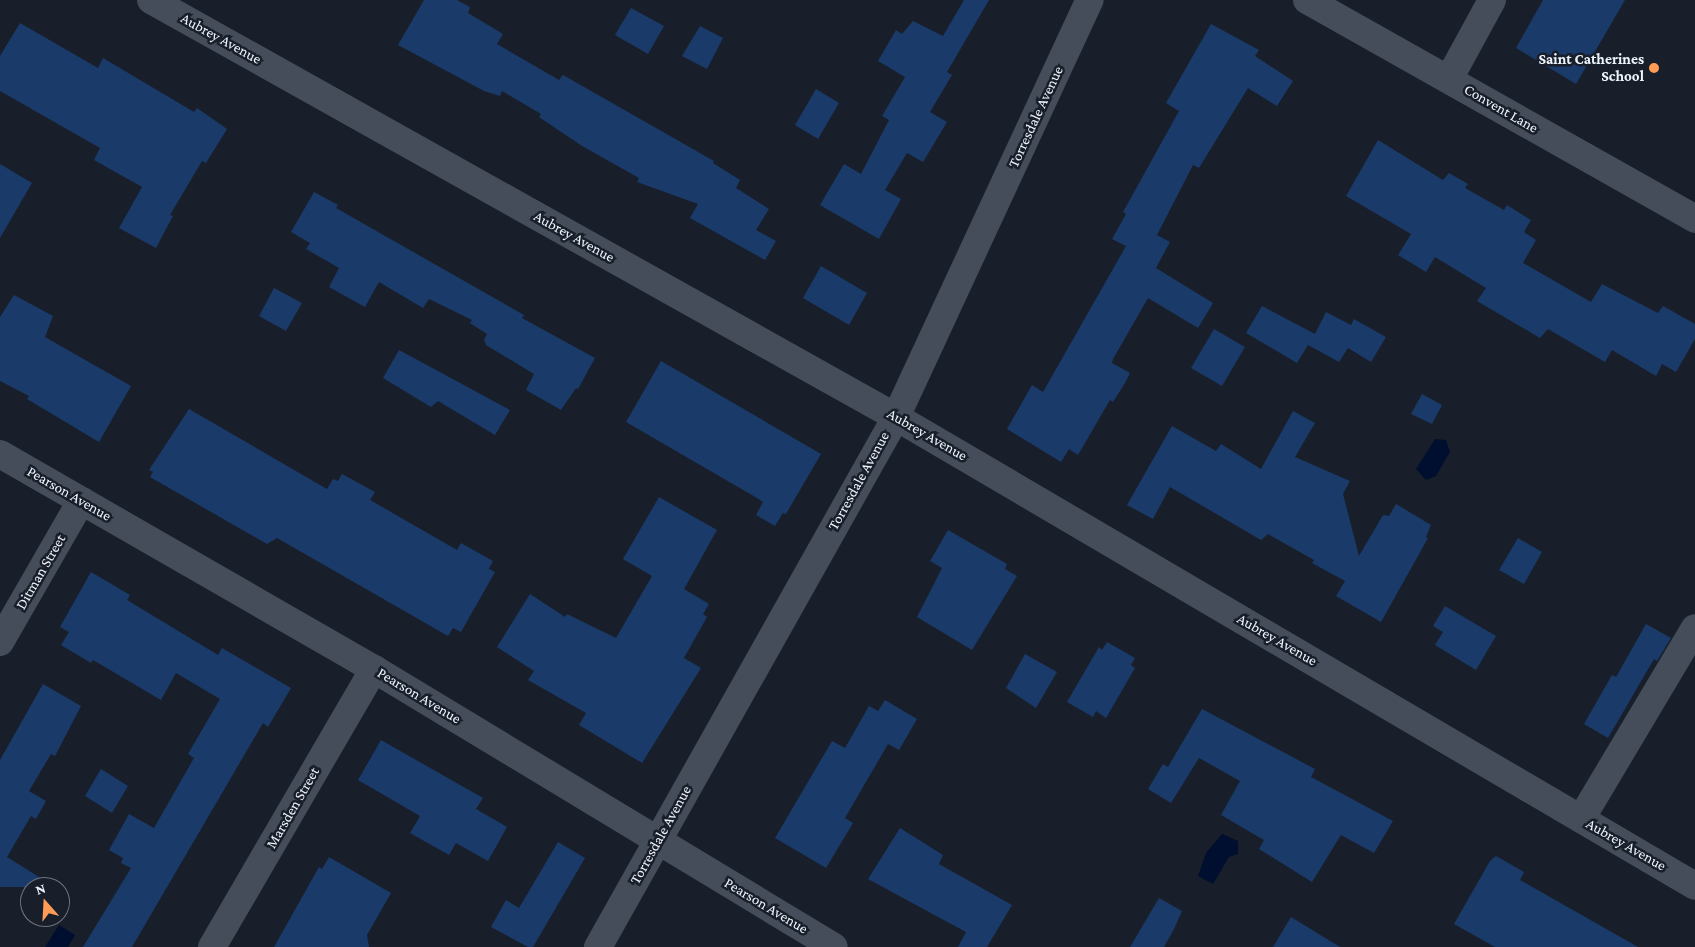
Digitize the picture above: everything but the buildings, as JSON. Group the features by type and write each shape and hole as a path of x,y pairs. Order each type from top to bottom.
{"street":[{"name":"Aubrey Avenue","path":"150,0 896,416 1695,886"},
{"name":"Torresdale Avenue","path":"598,947 896,416 1090,0"},
{"name":"Convent Lane","path":"1307,0 1695,219"},
{"path":"1449,79 1492,0"},
{"name":"Pearson Avenue","path":"0,454 374,669 834,947"},
{"name":"Ditman Street","path":"0,642 81,501"},
{"path":"1581,819 1695,628"},
{"name":"Marsden Street","path":"212,947 374,669"}],"water":[{"path":"1435,439 1446,440 1450,452 1436,476 1426,480 1416,469"},
{"path":"1222,834 1238,841 1238,854 1229,857 1213,884 1198,876 1206,853"},
{"path":"58,927 62,927 75,935 68,947 45,947"}],"place":[{"name":"Saint Catherines School","path":"1654,68"}]}
